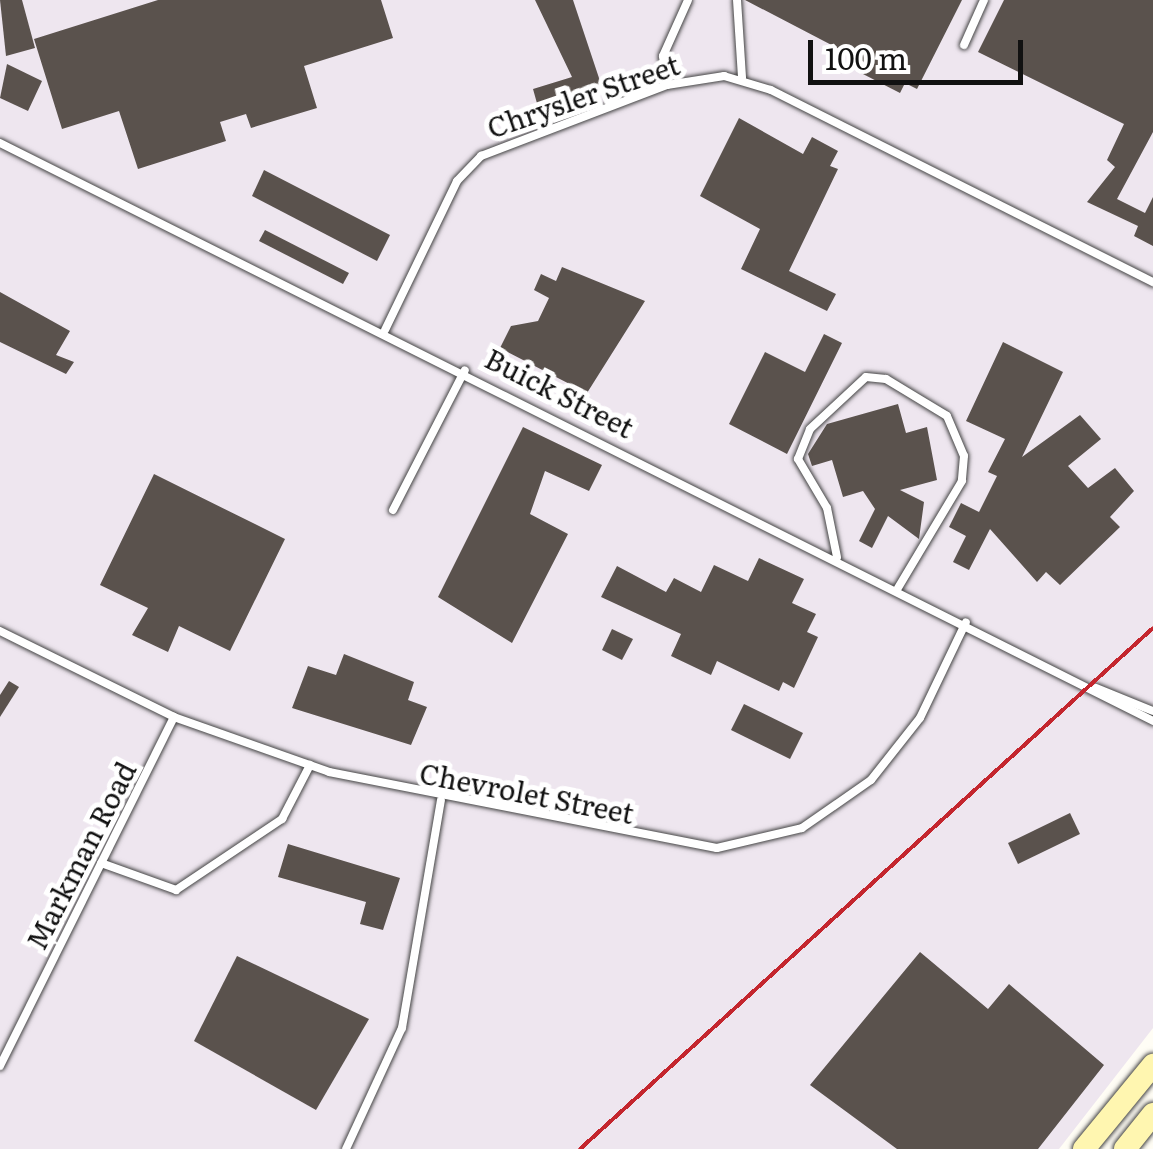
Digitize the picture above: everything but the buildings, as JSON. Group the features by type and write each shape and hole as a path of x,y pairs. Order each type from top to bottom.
{"main road":[{"path":"1084,1149 1153,1065"},
{"path":"1126,1149 1153,1114"}],"lane":[{"path":"667,85 663,56 688,0"},
{"path":"737,0 742,78 1153,282"},
{"path":"964,45 984,0"},
{"name":"Chrysler Street","path":"385,330 472,163 667,85 742,78"},
{"name":"Buick Street","path":"1,147 385,330 1096,688 1153,722"},
{"path":"393,510 465,370"},
{"path":"837,557 826,508 798,459 810,429 866,377 886,379 947,416 964,456 962,481 898,588"},
{"name":"Chevrolet Street","path":"0,631 174,717 310,765 441,800 682,846 777,838 832,812 887,762 966,622"},
{"name":"Buick Street","path":"1096,688 1153,711"},
{"name":"Markman Road","path":"0,1066 174,717"},
{"path":"101,863 176,890 282,819 310,765"},
{"path":"346,1149 408,1006 441,800"}],"shaded area":[{"path":"0,0 1153,0 1153,1028 1059,1149 0,1149"}],"railway":[{"path":"580,1149 1153,628"}]}
